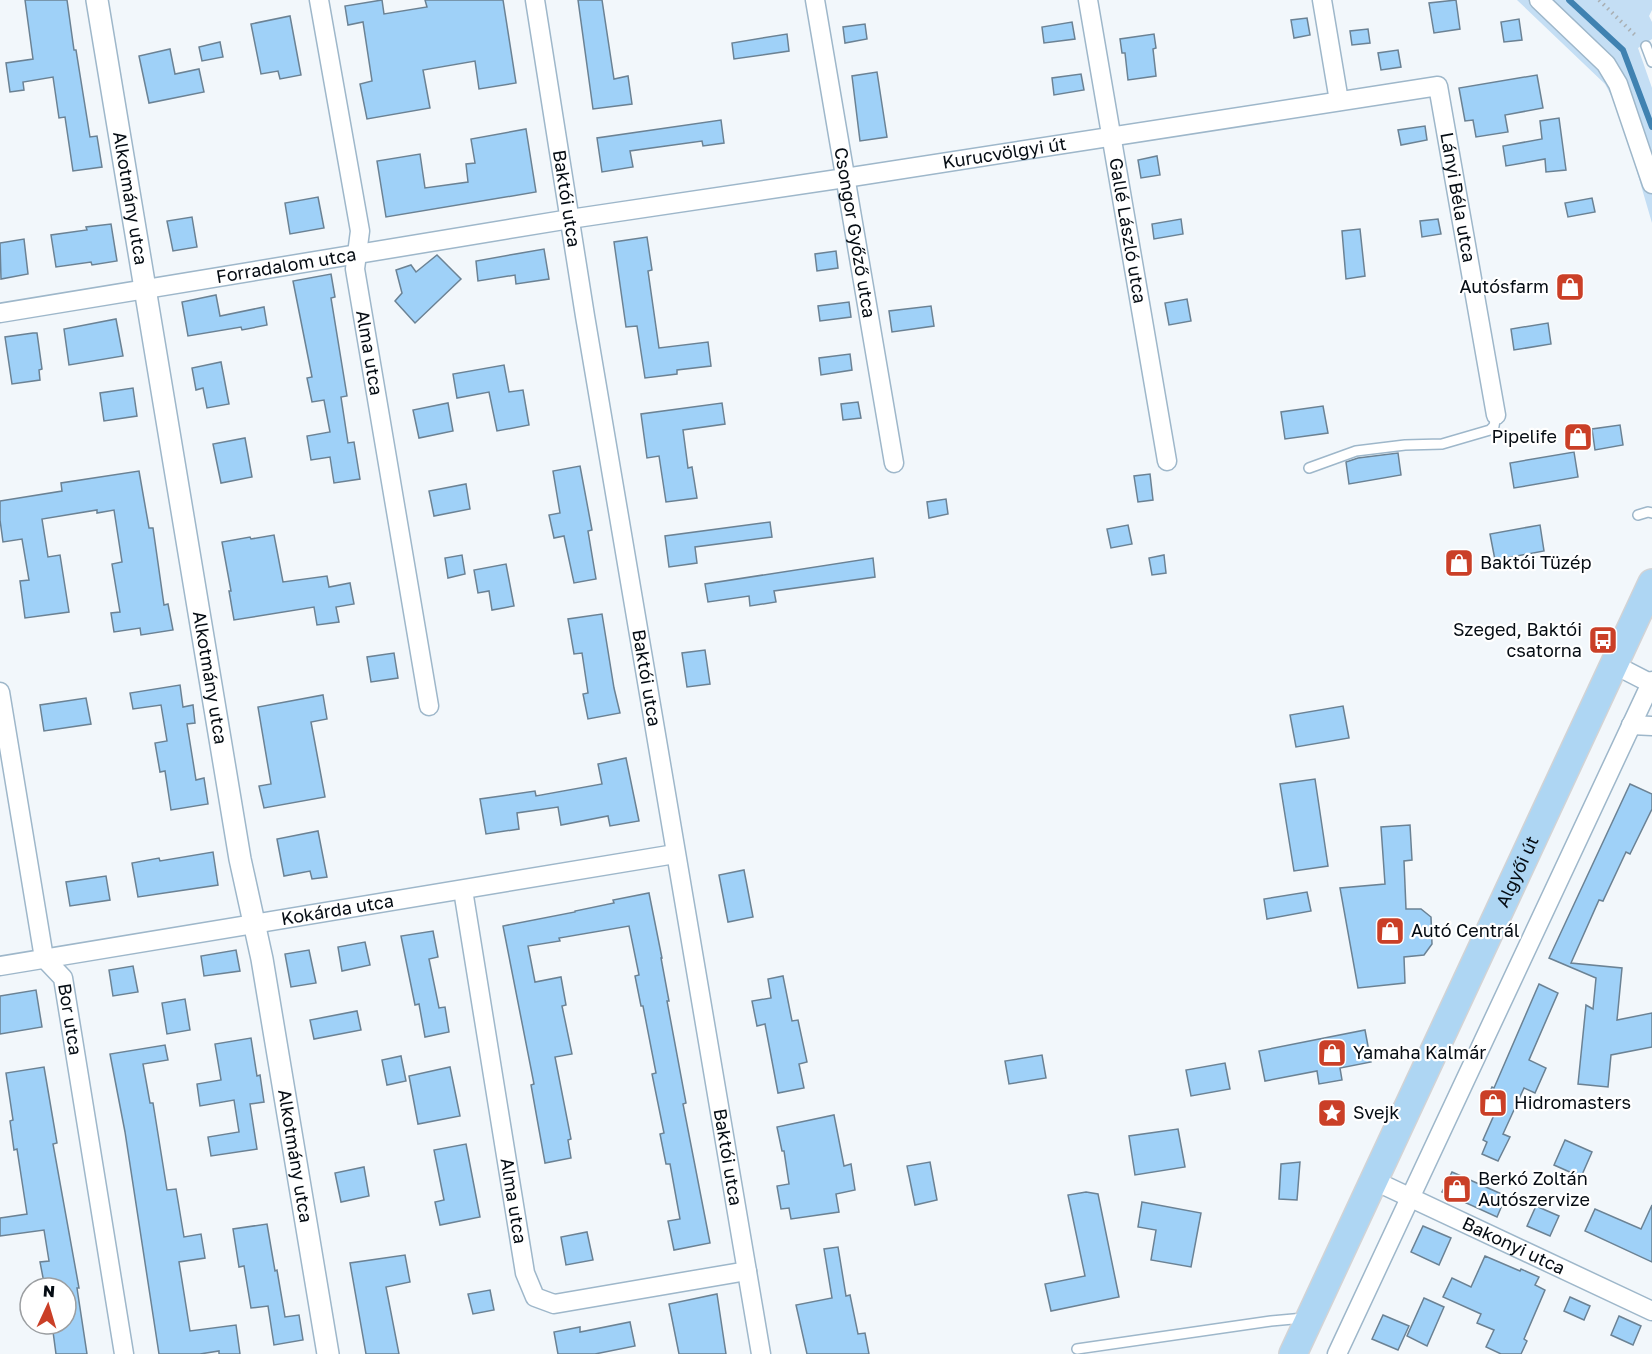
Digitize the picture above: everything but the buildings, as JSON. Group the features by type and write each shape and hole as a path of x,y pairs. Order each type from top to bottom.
{"main road":[{"name":"Algyői út","path":"1293,1354 1652,583"}],"street":[{"name":"Alkotmány utca","path":"97,0 240,860 262,959 327,1354"},
{"name":"Alma utca","path":"319,0 360,231 355,269 429,706"},
{"name":"Baktói utca","path":"535,0 675,854 760,1354"},
{"name":"Csongor Győző utca","path":"814,0 894,463"},
{"name":"Gallé László utca","path":"1088,0 1167,461"},
{"path":"1322,0 1339,101"},
{"path":"1539,0 1606,64 1618,84 1652,184"},
{"name":"Kurucvölgyi út","path":"570,219 1438,86"},
{"name":"Lányi Béla utca","path":"1438,86 1496,415"},
{"name":"Forradalom utca","path":"0,313 570,219"},
{"path":"1337,1354 1652,683 1613,664"},
{"path":"0,692 44,958"},
{"path":"1631,725 1652,726"},
{"name":"Kokárda utca","path":"0,966 675,854"},
{"name":"Alma utca","path":"463,891 525,1273 535,1297 554,1304 747,1271"},
{"name":"Bor utca","path":"44,958 63,978 124,1354"},
{"name":"Bakonyi utca","path":"1375,1181 1652,1311"}],"lane":[{"path":"1646,46 1652,62"},
{"path":"1309,468 1356,451 1405,445 1442,444 1490,430 1494,426 1496,415"},
{"path":"1638,515 1648,510"},
{"path":"1077,1349 1271,1321 1310,1318"}],"path":[{"path":"1599,0 1646,46"}],"shaded area":[{"path":"1517,0 1652,0 1652,10 1649,16 1652,22 1652,39 1638,48 1652,88 1652,223 1619,110 1605,84"}],"waterway":[{"path":"1569,0 1623,50 1652,127"}],"place":[{"name":"Autósfarm","path":"1570,287"},
{"name":"Pipelife","path":"1578,437"},
{"name":"Baktói Tüzép","path":"1459,563"},
{"name":"Szeged, Baktói csatorna","path":"1603,640"},
{"name":"Autó Centrál","path":"1390,931"},
{"name":"Yamaha Kalmár","path":"1332,1053"},
{"name":"Hidromasters","path":"1493,1103"},
{"name":"Svejk","path":"1332,1113"},
{"name":"Berkó Zoltán Autószervize","path":"1457,1189"}]}
